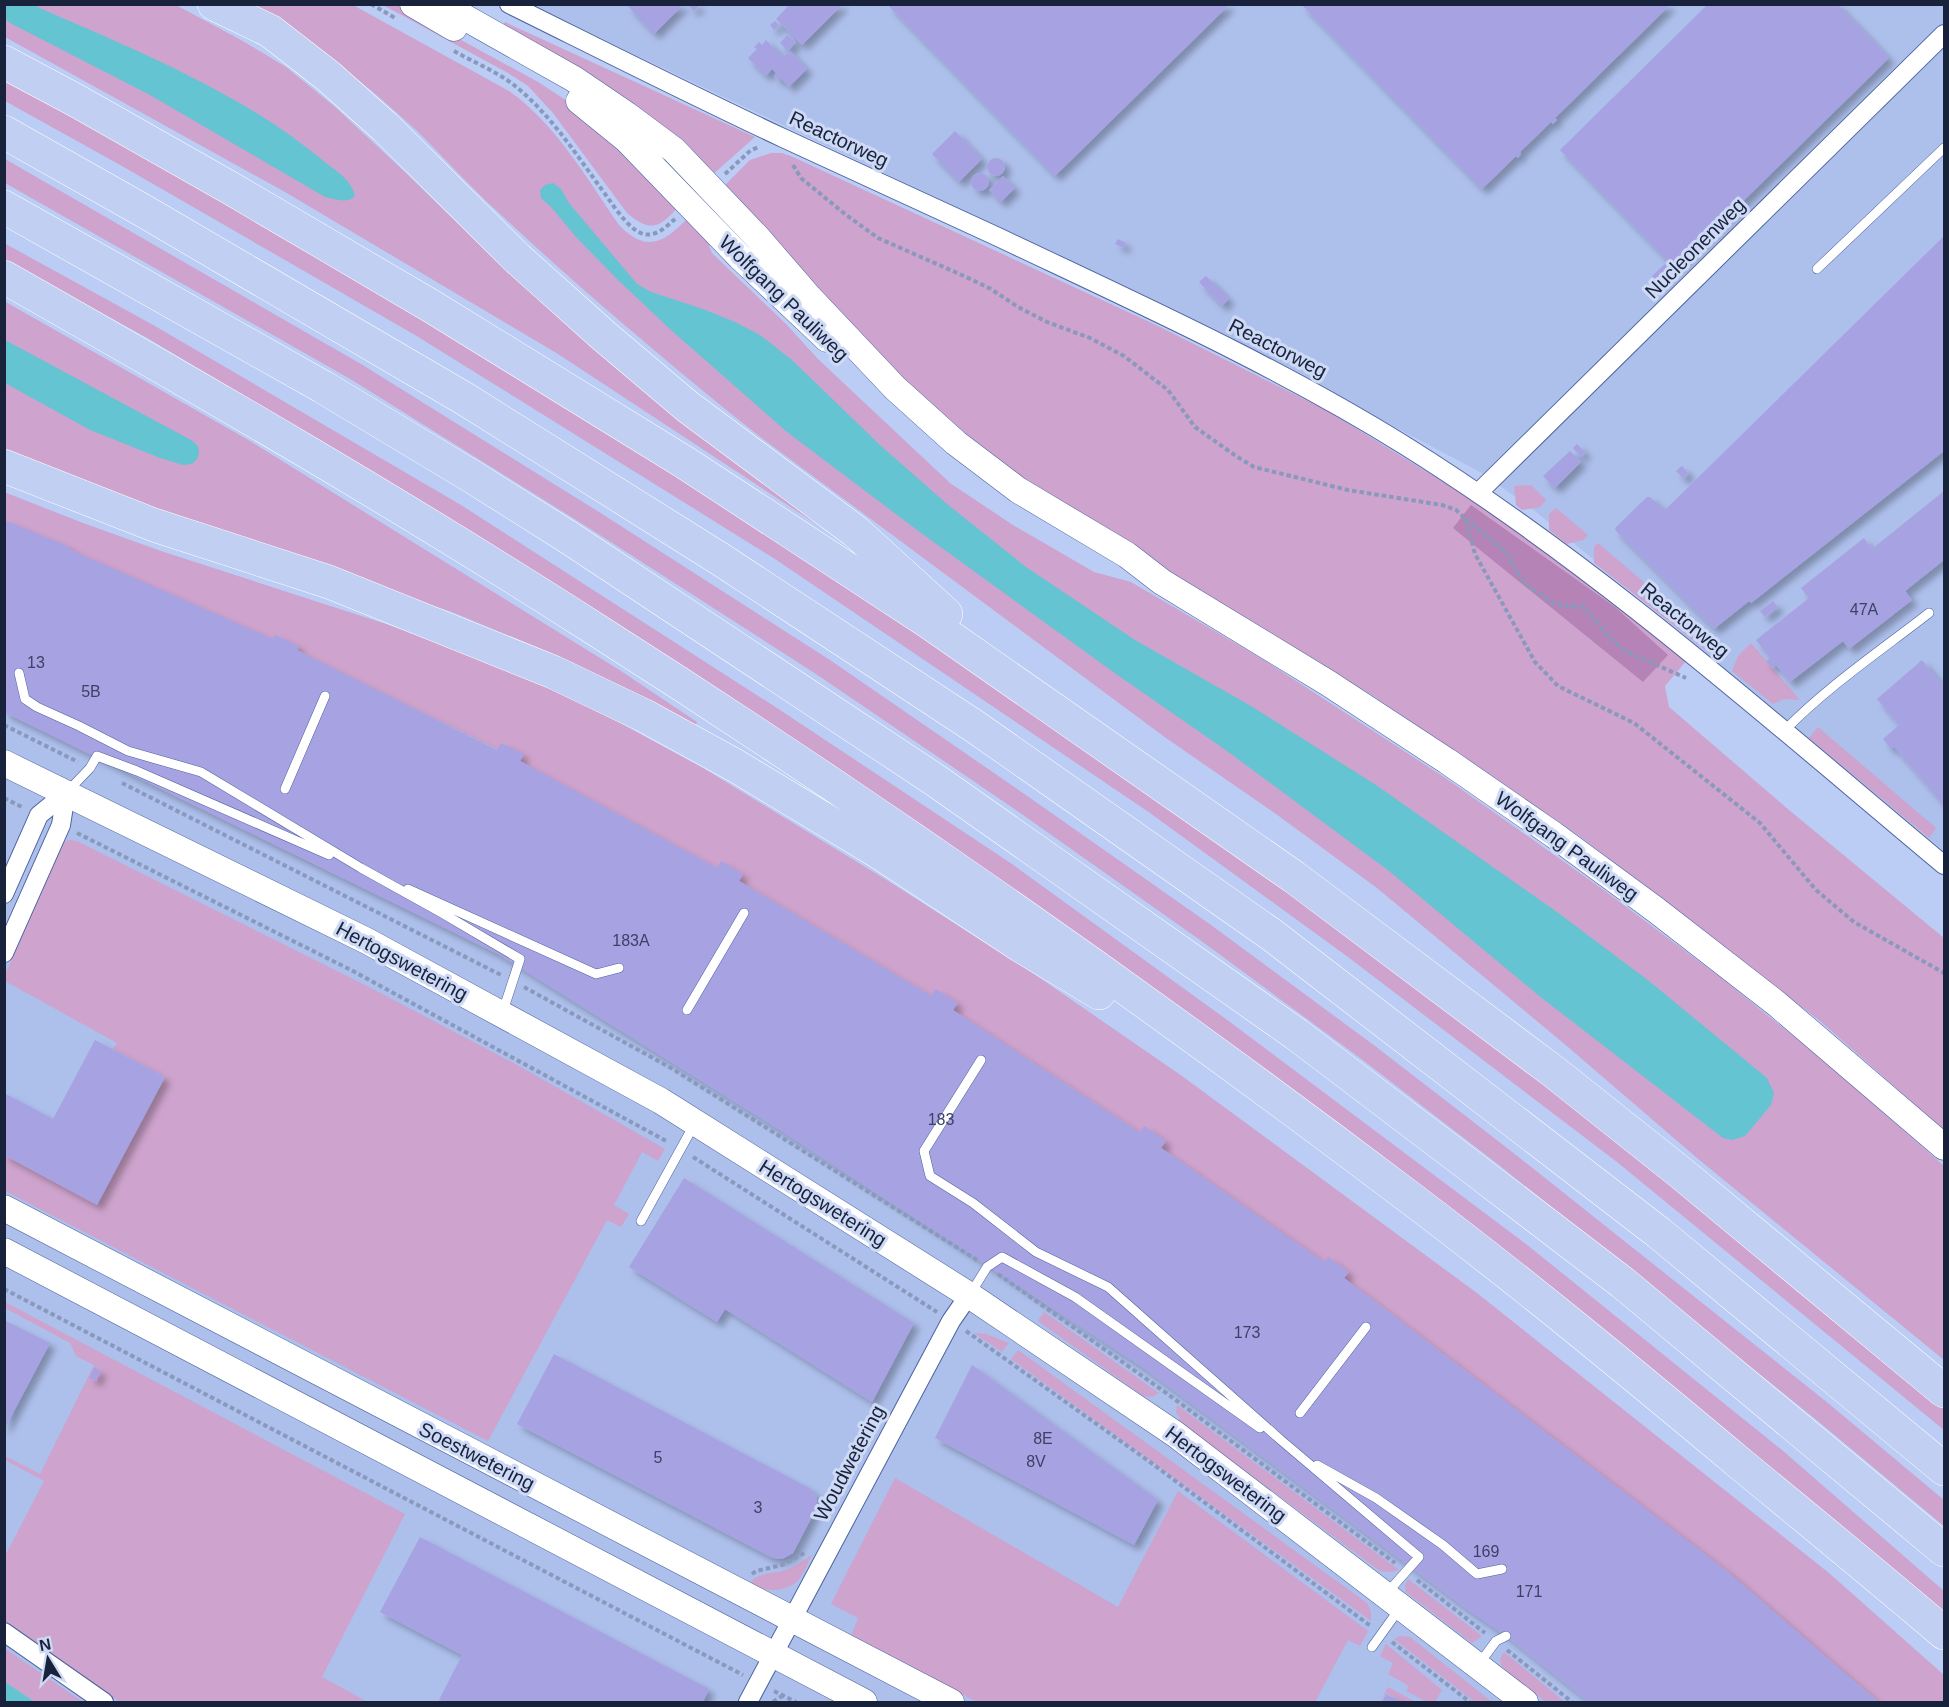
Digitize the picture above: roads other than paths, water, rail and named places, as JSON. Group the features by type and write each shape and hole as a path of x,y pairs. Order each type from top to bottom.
{"highway":[{"path":"214,4 270,31 328,76 386,127 518,259 604,336 688,407 856,532 1041,700"},
{"path":"4,62 232,189 431,306 771,518 930,623 1294,877 1554,1072 1681,1173 1944,1391"},
{"path":"4,132 465,399 720,559 974,726 1272,935 1659,1233 1944,1469"},
{"path":"4,207 312,381 471,476 568,537 935,780 1296,1034 1474,1169 1623,1283 1944,1550"},
{"path":"4,278 231,406 418,518 597,630 793,758 1039,926 1229,1062 1414,1200 1608,1353 1944,1634"},
{"path":"4,466 154,525 329,582 553,672 643,715 736,766 871,847 1021,946 1291,1108"}],"main road":[{"name":"Wolfgang Pauliweg","path":"414,4 570,94 605,121 627,140 740,257 871,381 904,416 957,462 1009,501 1123,567 1162,582"},
{"name":"Wolfgang Pauliweg","path":"441,4 574,79 627,114 674,150 895,388 956,443 1018,490 1127,555 1162,582 1328,683 1447,760 1554,835 1656,910 1777,1004 1944,1148"},
{"name":"Hertogswetering","path":"4,763 367,941 662,1101 969,1295 1175,1434 1524,1702"},
{"name":"Soestwetering","path":"4,1208 951,1702"},
{"name":"Soestwetering","path":"4,1251 864,1702"}],"street":[{"name":"Reactorweg","path":"509,4 784,138 1181,323 1332,401 1478,493 1614,591 1944,865"},
{"name":"Nucleonenweg","path":"1478,493 1944,34"},
{"path":"4,894 39,815 66,793"},
{"path":"4,952 61,825 66,793"},
{"name":"Woudwetering","path":"748,1702 951,1321 969,1295"},
{"path":"4,1632 104,1702"}],"lane":[{"path":"1817,268 1944,148"},
{"path":"1784,731 1833,688 1929,613"},
{"path":"18,673 25,699 37,708 80,726 128,751 201,772 360,868 520,959 502,1014"},
{"path":"285,789 325,696"},
{"path":"66,793 90,768 97,756 137,771 496,927 596,974 619,968"},
{"path":"687,1010 744,913"},
{"path":"981,1060 924,1151 930,1176 973,1203 1036,1252 1108,1287 1419,1557 1392,1601 1381,1634 1372,1647"},
{"path":"641,1221 695,1122"},
{"path":"969,1295 987,1267 1002,1257 1075,1298 1299,1454 1376,1498 1443,1545 1477,1574 1502,1569"},
{"path":"1300,1413 1366,1327"},
{"path":"1477,1666 1496,1641 1506,1636"}]}
